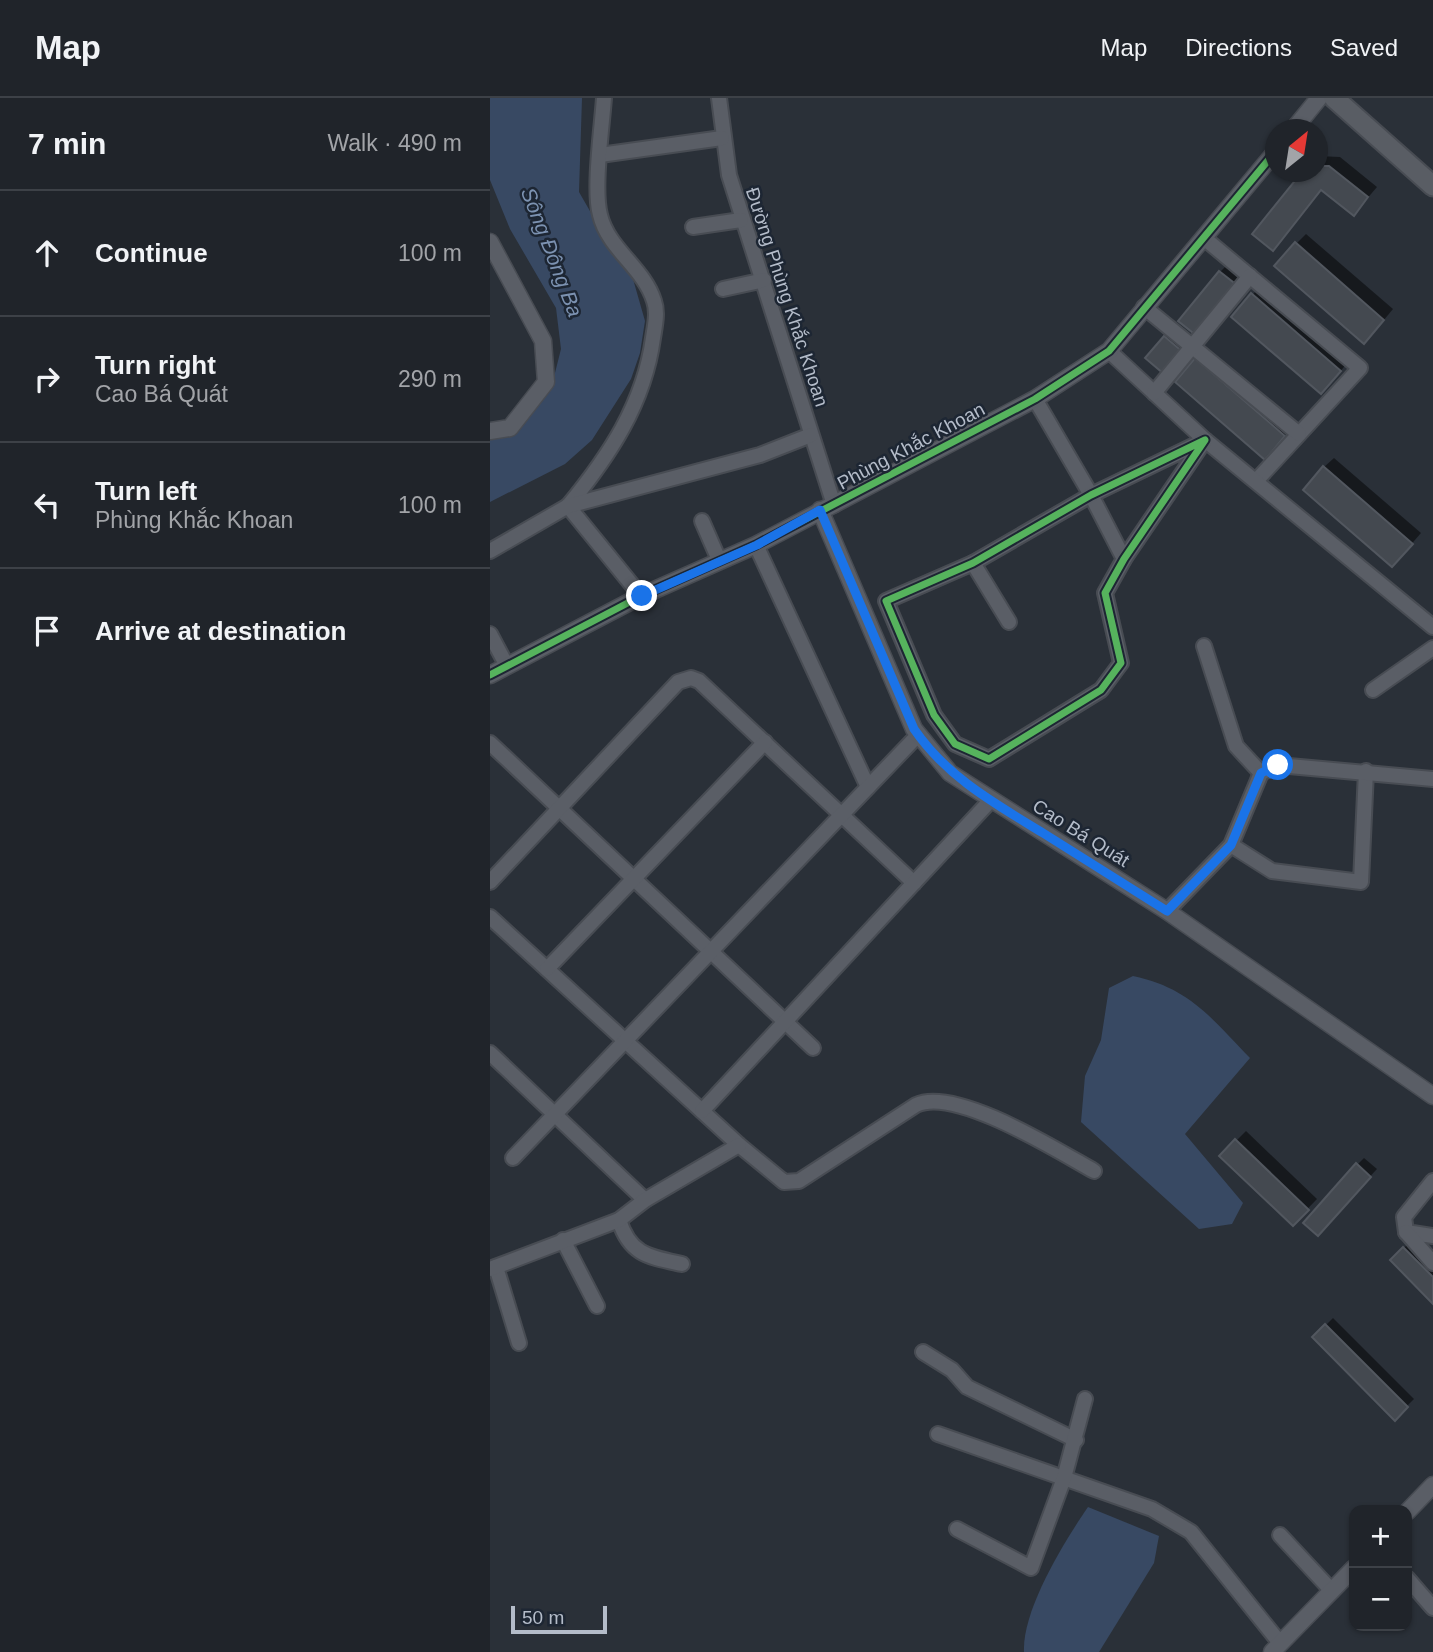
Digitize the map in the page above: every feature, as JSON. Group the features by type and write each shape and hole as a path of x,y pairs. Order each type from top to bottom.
{"main road":[{"path":"1334,98 1433,186"}],"street":[{"path":"568,506 607,456 632,414 649,366 657,312 647,286 611,239 600,215 604,98"},
{"name":"Đường Phùng Khắc Khoan","path":"719,98 722,138 741,220 764,280 811,435 827,507"},
{"path":"1302,119 1319,98"},
{"path":"600,155 722,138"},
{"name":"Phùng Khắc Khoan","path":"490,675 642,596 757,545 1035,399 1109,351 1265,164"},
{"path":"693,227 741,220"},
{"path":"1204,238 1360,368 1256,481"},
{"path":"490,242 543,341 546,382 510,428 490,431"},
{"path":"1154,393 1250,276"},
{"path":"723,289 764,280"},
{"path":"1144,307 1299,434"},
{"path":"1109,351 1205,440 1433,627"},
{"path":"1035,399 1091,495 1124,559"},
{"path":"490,551 568,506 760,455 811,435"},
{"path":"1205,440 1124,559 1105,593 1121,663 1101,690 989,759 955,744 933,715 886,601 973,564 1091,495 1205,440"},
{"path":"568,506 642,596"},
{"name":"Cao Bá Quát","path":"827,507 918,735 950,773 990,801 1167,911 1433,1096"},
{"path":"702,521 719,560"},
{"path":"757,545 868,788"},
{"path":"973,564 1009,622"},
{"path":"490,634 507,666"},
{"path":"1204,646 1236,746 1261,773"},
{"path":"1373,690 1433,648"},
{"path":"490,882 683,680 699,681 914,883"},
{"path":"513,1158 918,735"},
{"path":"547,969 765,742"},
{"path":"490,743 813,1048"},
{"path":"1167,911 1231,845 1261,773 1278,765 1433,779"},
{"path":"1231,845 1272,871 1361,882 1366,771"},
{"path":"702,1111 990,801"},
{"path":"490,917 779,1179 793,1183 916,1105 934,1100 995,1117 1094,1171"},
{"path":"490,1053 645,1199"},
{"path":"519,1343 493,1268 619,1220 645,1199 739,1145"},
{"path":"1433,1181 1404,1217 1406,1233 1433,1263"},
{"path":"619,1220 624,1236 643,1255 682,1264"},
{"path":"1406,1233 1433,1236"},
{"path":"563,1240 597,1306"},
{"path":"923,1352 952,1370 967,1387 1076,1440"},
{"path":"957,1529 1031,1567 1064,1478 1085,1399"},
{"path":"939,1434 1152,1509 1191,1532 1276,1647 1349,1573"},
{"path":"1412,1507 1433,1485"},
{"path":"1280,1535 1332,1591"},
{"path":"1412,1584 1433,1608"}],"water":[{"name":"Sông Đông Ba","path":"490,98 582,98 579,192 617,258 633,279 645,321 640,353 631,379 592,440 565,464 490,502 490,431 522,415 551,389 561,349 556,308 510,229 490,180"},
{"path":"1133,976 1170,988 1198,1006 1250,1058 1185,1134 1243,1203 1232,1224 1199,1229 1081,1122 1085,1076 1101,1040 1109,988"},
{"path":"1088,1507 1159,1536 1154,1563 1099,1652 1024,1652 1025,1635 1037,1597 1057,1557"}],"building":[{"path":"1328,166 1368,197 1354,216 1321,190 1273,251 1252,234 1294,182 1328,182"},
{"path":"1295,242 1384,320 1364,344 1274,266"},
{"path":"1219,271 1238,286 1197,336 1178,321"},
{"path":"1251,293 1341,371 1321,394 1231,317"},
{"path":"1164,336 1183,352 1164,374 1145,358"},
{"path":"1195,358 1285,436 1265,460 1175,382"},
{"path":"1323,466 1413,544 1392,567 1303,490"},
{"path":"1235,1139 1309,1210 1293,1226 1219,1156"},
{"path":"1356,1163 1371,1177 1318,1236 1303,1223"},
{"path":"1403,1247 1433,1277 1433,1304 1390,1260"},
{"path":"1325,1324 1408,1407 1395,1421 1312,1337"}],"cycle path":[{"path":"490,675 641,596 756,545 1035,399 1109,351 1265,164"},
{"path":"1205,440 1124,559 1105,593 1121,663 1101,690 989,759 955,744 934,715 886,601 973,563 1091,495 1205,440"}],"route":[{"path":"642,596 757,545 820,510 914,729 929,750 950,773 990,801 1167,911 1231,845 1261,773 1278,765"}]}
